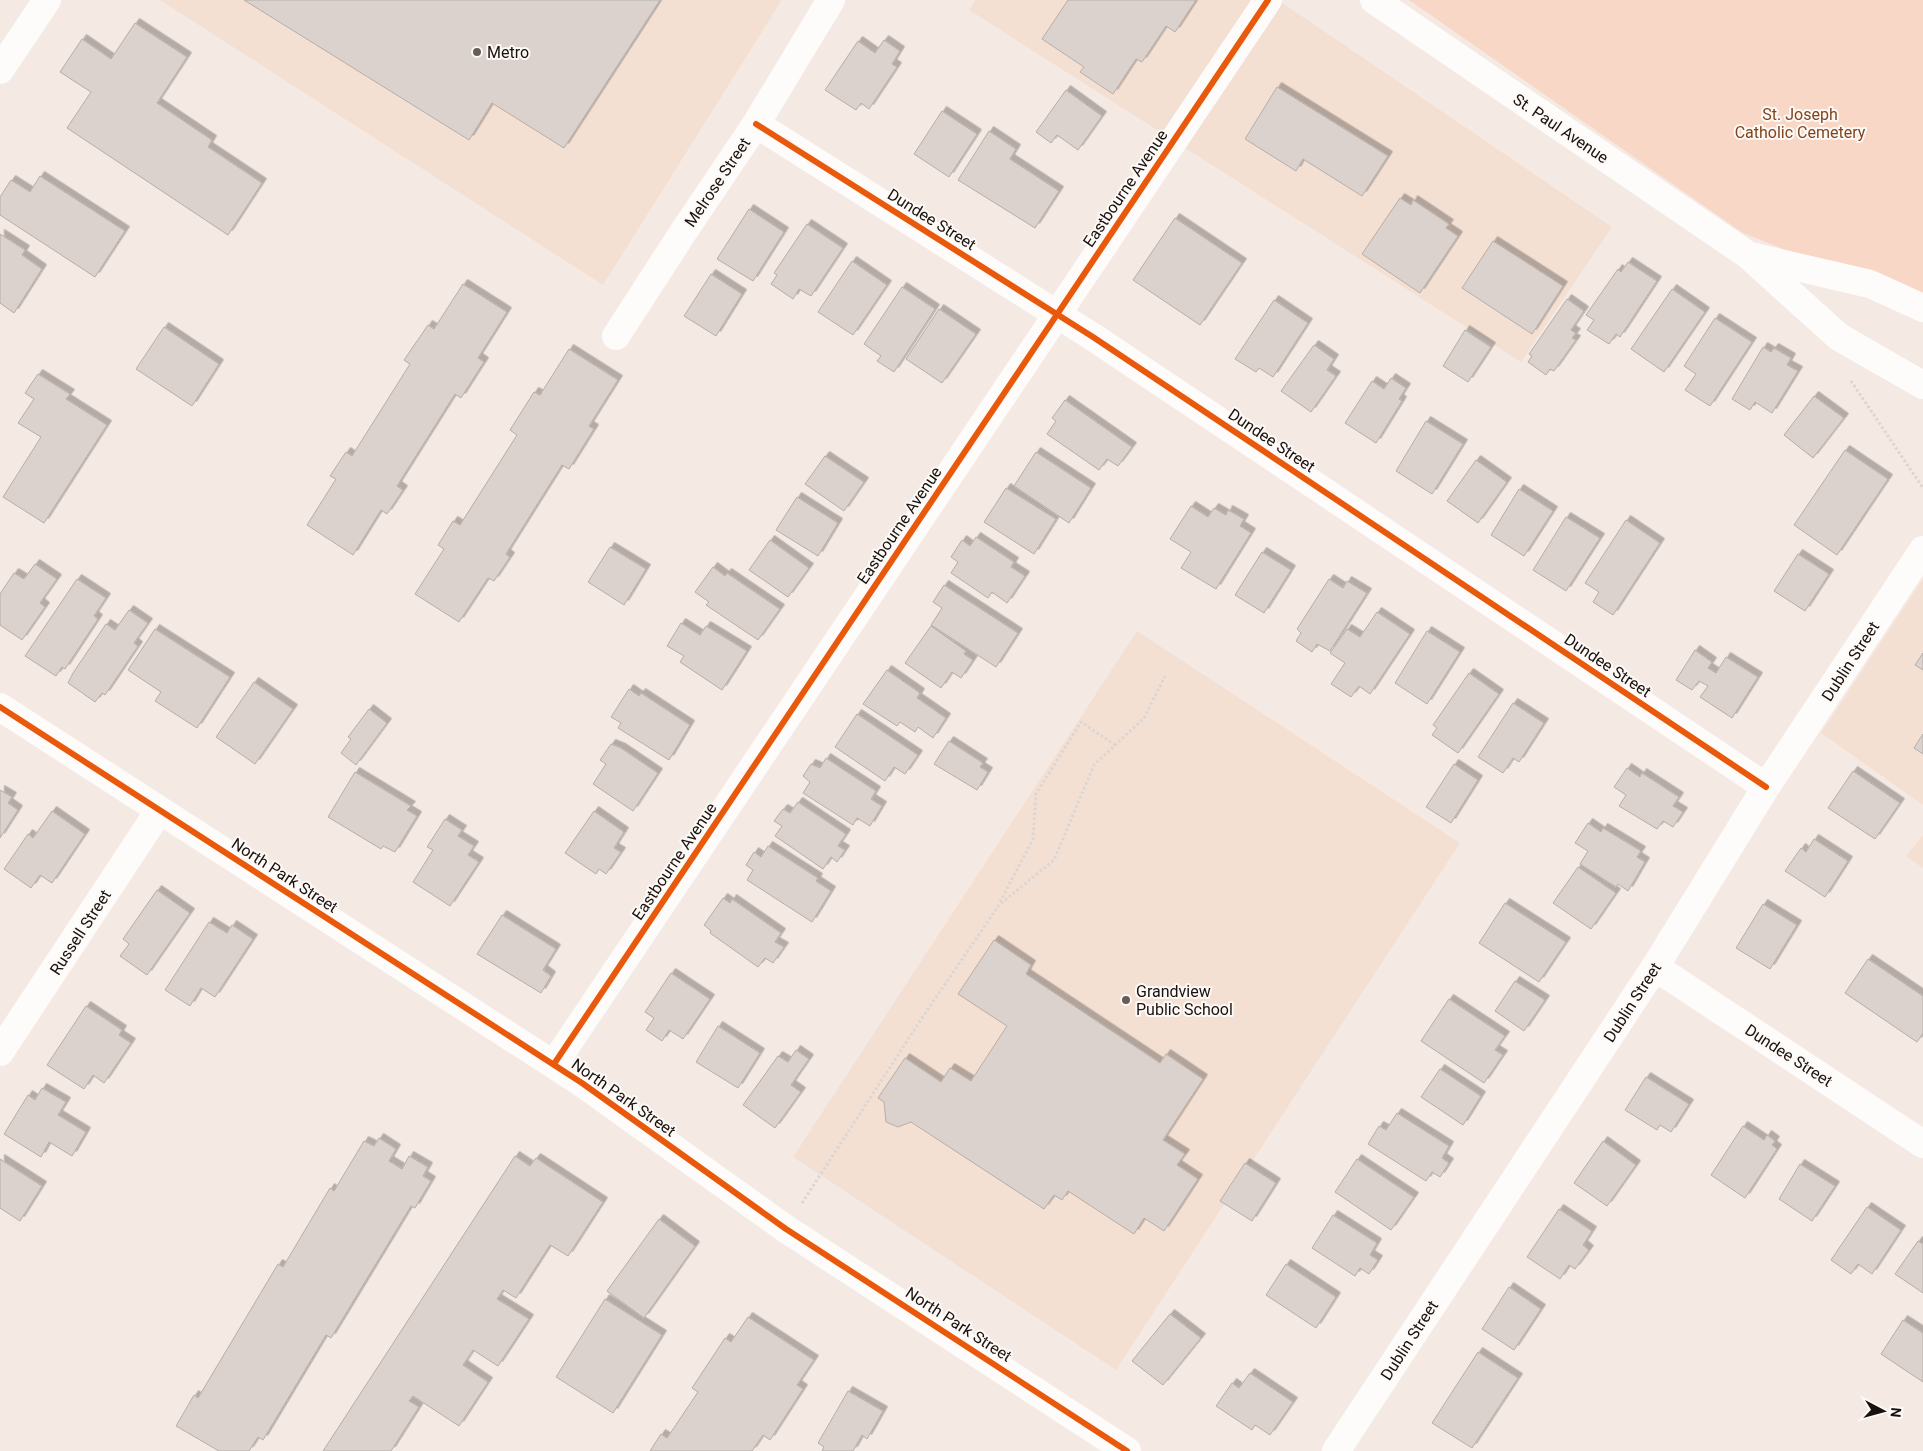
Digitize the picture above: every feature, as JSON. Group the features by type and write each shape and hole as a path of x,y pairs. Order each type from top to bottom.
{"street":[{"path":"0,70 47,0"},
{"name":"Melrose Street","path":"616,336 756,124 832,0"},
{"name":"Eastbourne Avenue","path":"554,1064 1268,0"},
{"name":"St. Paul Avenue","path":"1374,0 1748,256 1839,337 1923,385"},
{"name":"Dundee Street","path":"756,124 1093,337 1766,788"},
{"name":"St. Paul Avenue","path":"1748,256 1870,284 1923,308"},
{"name":"Dublin Street","path":"1336,1451 1655,967 1766,788 1923,550"},
{"name":"North Park Street","path":"0,707 159,812 554,1064 786,1229 1128,1451"},
{"name":"Russell Street","path":"0,1052 159,812"},
{"name":"Dundee Street","path":"1655,967 1923,1144"}],"path":[{"path":"1849,378 1923,488"},
{"path":"999,904 1054,860 1094,764 1144,718 1165,676"},
{"path":"786,1229 920,1021 999,904 1032,839 1036,794 1081,722 1115,745"}],"shaded area":[{"path":"160,0 782,0 603,285"},
{"path":"975,0 1278,0 1612,227 1521,362 969,10"},
{"path":"1923,579 1923,805 1821,733"},
{"name":"Grandview Public School","path":"1137,631 1460,843 1116,1370 793,1157"},
{"path":"1923,835 1923,868 1906,856"}],"green space":[{"name":"St. Joseph Catholic Cemetery","path":"1409,0 1923,0 1923,305 1743,233"}],"building":[{"name":"Metro","path":"244,0 660,0 564,148 492,103 469,140"},
{"path":"1068,0 1196,0 1175,32 1166,26 1142,62 1136,59 1113,94 1080,72 1084,67 1042,39"},
{"path":"135,23 187,57 157,103 212,140 208,147 262,183 228,235 67,128 91,92 60,72 82,39 111,59"},
{"path":"884,40 900,51 892,64 897,67 869,109 861,103 856,110 825,90 858,41 875,53"},
{"path":"1277,87 1388,156 1362,196 1303,159 1296,171 1245,139"},
{"path":"1066,90 1102,116 1078,150 1057,135 1051,143 1036,132"},
{"path":"942,111 977,134 949,177 914,154"},
{"path":"989,131 1016,149 1010,159 1059,191 1035,228 958,180"},
{"path":"40,176 125,231 95,277 0,215 0,197 11,180 30,192"},
{"path":"1400,198 1411,205 1413,200 1449,224 1446,228 1458,236 1420,293 1362,254"},
{"path":"749,209 784,232 753,281 717,259"},
{"path":"1175,218 1242,263 1200,325 1133,280"},
{"path":"807,224 843,248 811,296 799,289 793,299 771,284 777,275 774,273"},
{"path":"0,234 25,250 22,255 42,269 14,313 0,303"},
{"path":"1493,241 1563,286 1532,334 1462,288"},
{"path":"852,261 887,285 853,335 818,312"},
{"path":"1628,262 1657,281 1620,337 1616,334 1609,344 1587,330 1594,320 1586,315 1618,269 1621,272"},
{"path":"711,274 742,294 716,336 684,316"},
{"path":"463,284 507,312 478,358 484,362 461,398 455,394 397,486 403,490 387,514 381,510 353,555 307,525 336,479 330,476 346,452 352,456 410,364 404,360 428,325 434,329"},
{"path":"902,287 935,309 894,372 877,361 881,356 864,344"},
{"path":"1672,289 1705,312 1664,372 1631,349"},
{"path":"1567,299 1584,311 1571,330 1576,333 1572,338 1576,340 1554,371 1550,369 1546,375 1528,362 1532,356 1529,354"},
{"path":"1274,300 1308,323 1273,377 1259,368 1256,372 1235,359"},
{"path":"939,309 976,334 942,383 906,359"},
{"path":"1715,318 1752,342 1710,406 1685,390 1696,374 1684,366"},
{"path":"164,327 219,364 192,406 136,369"},
{"path":"1465,330 1491,347 1468,382 1443,366"},
{"path":"1314,345 1334,359 1327,370 1336,376 1311,412 1281,391"},
{"path":"1763,347 1771,352 1774,348 1791,358 1787,365 1798,371 1772,413 1755,402 1750,410 1732,399"},
{"path":"569,349 618,380 589,426 594,429 569,469 562,465 506,554 510,557 494,581 488,578 459,622 415,594 444,549 438,545 453,521 460,525 517,435 510,430 534,392 540,395"},
{"path":"38,374 70,394 66,399 107,425 44,523 3,497 41,437 18,423 34,399 25,393"},
{"path":"1391,378 1406,388 1399,399 1402,401 1376,443 1345,423 1372,381 1384,389"},
{"path":"1814,396 1844,418 1813,458 1784,435"},
{"path":"1065,400 1132,447 1118,466 1107,459 1099,470 1047,434 1056,421 1052,418"},
{"path":"1426,421 1463,444 1432,494 1396,471"},
{"path":"1845,450 1888,479 1837,555 1794,525"},
{"path":"1036,452 1091,488 1069,523 1014,486"},
{"path":"825,456 864,482 844,511 805,484"},
{"path":"1476,460 1507,482 1478,523 1447,501"},
{"path":"1006,488 1056,519 1034,554 984,522"},
{"path":"1519,489 1553,511 1524,556 1491,535"},
{"path":"797,497 838,523 818,556 776,530"},
{"path":"1191,506 1208,517 1214,508 1226,515 1228,510 1244,519 1240,526 1251,533 1216,589 1181,568 1191,552 1170,539"},
{"path":"1566,517 1600,538 1566,591 1533,570"},
{"path":"1626,520 1660,543 1613,615 1593,602 1599,592 1585,583"},
{"path":"976,537 1014,562 1011,567 1025,576 1007,603 992,592 988,598 951,573 958,562 951,557 962,540 970,546"},
{"path":"770,540 809,568 788,597 749,570"},
{"path":"610,547 646,569 624,605 588,582"},
{"path":"1262,552 1291,570 1264,613 1235,595"},
{"path":"1798,554 1829,574 1805,611 1774,591"},
{"path":"35,564 57,579 40,603 45,607 22,640 0,625 0,594 14,573 24,579"},
{"path":"713,567 725,576 727,573 780,609 758,640 706,605 709,602 695,592"},
{"path":"77,579 106,598 94,616 98,619 65,669 62,667 56,676 25,656"},
{"path":"1329,579 1343,588 1347,581 1367,593 1330,651 1317,644 1312,652 1296,641 1301,633 1297,629"},
{"path":"944,585 1018,633 996,667 931,625 942,608 933,602"},
{"path":"129,610 148,623 134,643 138,646 105,695 102,693 95,702 68,683 106,624 115,630"},
{"path":"1377,612 1410,634 1370,694 1359,686 1351,697 1331,684 1345,663 1330,653 1347,629 1360,637"},
{"path":"681,623 700,635 706,626 747,651 722,690 680,662 684,656 667,646"},
{"path":"931,626 966,651 964,654 973,660 961,678 952,672 941,688 905,663"},
{"path":"155,629 230,677 197,728 155,701 161,692 128,670"},
{"path":"1427,631 1460,652 1427,704 1395,683"},
{"path":"1695,650 1712,662 1708,668 1716,673 1726,657 1758,677 1732,718 1700,697 1708,686 1699,681 1692,690 1676,680"},
{"path":"1923,653 1923,670 1915,665"},
{"path":"887,670 920,693 917,698 946,718 933,738 918,727 915,732 900,722 897,726 863,704"},
{"path":"1469,673 1499,694 1458,753 1432,735 1437,728 1433,725"},
{"path":"254,682 293,709 255,764 216,737"},
{"path":"629,689 639,696 641,693 690,725 669,760 618,728 621,723 611,717"},
{"path":"1513,703 1544,723 1519,762 1513,758 1503,773 1478,757"},
{"path":"369,709 387,723 356,765 341,753 351,739 348,737"},
{"path":"857,714 918,755 905,774 894,767 885,781 835,747"},
{"path":"1923,734 1923,754 1914,748"},
{"path":"949,741 983,763 980,767 988,772 977,790 934,764"},
{"path":"611,744 621,748 658,773 633,811 593,784 606,764 600,760"},
{"path":"826,758 876,791 871,799 882,806 870,826 857,818 853,825 803,793 810,782 803,776 811,764 820,768"},
{"path":"1454,764 1478,780 1451,823 1426,807"},
{"path":"1627,768 1640,777 1642,773 1679,797 1673,806 1683,812 1673,827 1663,821 1657,829 1619,806 1626,795 1614,787"},
{"path":"1853,771 1900,803 1875,839 1828,808"},
{"path":"355,772 411,806 407,810 417,816 395,852 383,846 381,849 328,817"},
{"path":"0,790 12,797 8,803 18,810 0,838"},
{"path":"798,802 846,834 838,846 845,850 837,862 831,857 823,869 775,836 782,826 774,821 783,809 790,813"},
{"path":"52,811 85,834 52,883 40,875 31,888 4,869 28,834 33,838"},
{"path":"594,811 624,832 614,848 621,852 606,874 599,869 596,874 565,853"},
{"path":"445,819 462,830 458,836 474,846 468,855 479,862 450,906 413,882 433,850 427,847"},
{"path":"1588,823 1601,832 1603,828 1641,851 1637,857 1645,862 1628,891 1618,884 1616,887 1580,864 1588,851 1575,843"},
{"path":"1814,839 1848,861 1825,897 1785,871 1801,848 1806,852"},
{"path":"768,846 818,878 816,881 831,891 812,922 747,880 753,870 746,865 754,852 761,857"},
{"path":"1578,867 1616,893 1591,929 1553,903"},
{"path":"157,890 190,913 147,975 120,956 129,944 123,939"},
{"path":"723,898 730,903 732,899 781,933 775,942 784,947 773,963 765,958 758,967 710,933 711,931 704,925"},
{"path":"1505,903 1566,942 1539,982 1479,943"},
{"path":"1763,904 1797,925 1770,969 1736,948"},
{"path":"502,915 556,949 543,970 551,976 541,993 477,954"},
{"path":"209,922 227,933 232,925 253,939 215,997 201,988 190,1006 165,990"},
{"path":"994,940 1031,965 1026,974 1160,1063 1166,1054 1203,1079 1163,1140 1185,1154 1177,1165 1198,1179 1164,1231 1144,1218 1134,1234 1068,1191 1062,1200 1054,1195 1044,1209 911,1122 898,1127 886,1122 884,1102 878,1098 905,1058 941,1082 950,1068 971,1081 1007,1026 958,994"},
{"path":"1868,959 1923,996 1923,1033 1917,1042 1845,993"},
{"path":"671,973 710,999 683,1039 669,1030 662,1041 646,1030 654,1018 645,1012"},
{"path":"1515,981 1545,1000 1524,1031 1495,1011"},
{"path":"1449,999 1505,1036 1495,1050 1503,1055 1484,1083 1421,1041"},
{"path":"86,1006 122,1030 119,1035 131,1043 104,1083 93,1075 84,1089 47,1065"},
{"path":"718,1026 760,1053 738,1088 696,1062"},
{"path":"796,1050 809,1059 791,1085 801,1092 775,1128 743,1105 778,1056 788,1062"},
{"path":"1440,1069 1481,1096 1463,1125 1421,1097"},
{"path":"1646,1077 1689,1104 1671,1132 1660,1125 1657,1130 1625,1110"},
{"path":"42,1088 66,1102 58,1115 86,1132 72,1156 49,1142 41,1157 4,1134 28,1095 35,1100"},
{"path":"1397,1113 1449,1146 1442,1158 1449,1163 1440,1177 1432,1172 1426,1181 1368,1144 1379,1126 1386,1130"},
{"path":"1743,1126 1764,1140 1767,1135 1775,1141 1772,1145 1777,1149 1745,1198 1711,1175"},
{"path":"379,1138 396,1149 389,1161 402,1169 409,1156 428,1167 423,1176 431,1181 415,1208 411,1206 331,1338 326,1335 263,1440 258,1437 249,1451 219,1451 176,1426 194,1395 198,1398 278,1264 283,1267 330,1188 334,1191 364,1141 374,1146"},
{"path":"1603,1141 1636,1165 1607,1206 1574,1183"},
{"path":"515,1156 530,1166 536,1158 603,1202 568,1256 550,1245 516,1298 503,1290 497,1299 529,1319 498,1366 473,1350 463,1365 488,1382 459,1426 413,1396 409,1401 419,1407 391,1451 323,1451"},
{"path":"0,1159 42,1186 20,1221 0,1208"},
{"path":"1357,1159 1414,1197 1391,1230 1335,1192"},
{"path":"1245,1163 1276,1183 1252,1221 1220,1201"},
{"path":"1800,1164 1835,1186 1812,1221 1779,1199"},
{"path":"1867,1207 1901,1230 1872,1274 1858,1264 1851,1274 1831,1260"},
{"path":"1559,1209 1592,1231 1583,1245 1589,1250 1575,1269 1569,1265 1560,1279 1527,1257"},
{"path":"1333,1215 1377,1243 1370,1255 1378,1260 1369,1274 1360,1268 1355,1276 1312,1248"},
{"path":"659,1219 695,1246 644,1318 607,1291"},
{"path":"1918,1241 1923,1244 1923,1293 1895,1274"},
{"path":"1286,1264 1336,1297 1316,1328 1266,1295"},
{"path":"1509,1287 1541,1309 1514,1350 1482,1329"},
{"path":"605,1299 662,1335 613,1413 556,1377"},
{"path":"1170,1314 1201,1338 1163,1385 1132,1361"},
{"path":"748,1317 814,1360 797,1385 803,1389 770,1440 763,1435 752,1451 650,1451 661,1434 667,1438 698,1392 692,1388 725,1338 731,1342"},
{"path":"1903,1320 1923,1333 1923,1382 1881,1354"},
{"path":"1478,1352 1518,1378 1472,1448 1432,1423"},
{"path":"1250,1373 1293,1402 1270,1435 1255,1425 1252,1430 1216,1406 1232,1383 1239,1388"},
{"path":"848,1391 883,1411 867,1439 862,1435 853,1451 822,1451 824,1447 818,1443"}],"cycle path":[{"path":"554,1064 1268,0"},
{"path":"756,124 1093,337 1766,787"},
{"path":"0,707 582,1083 786,1229 1127,1451"}],"place":[{"name":"Metro","path":"477,52"},
{"name":"Grandview Public School","path":"1126,1000"}]}
